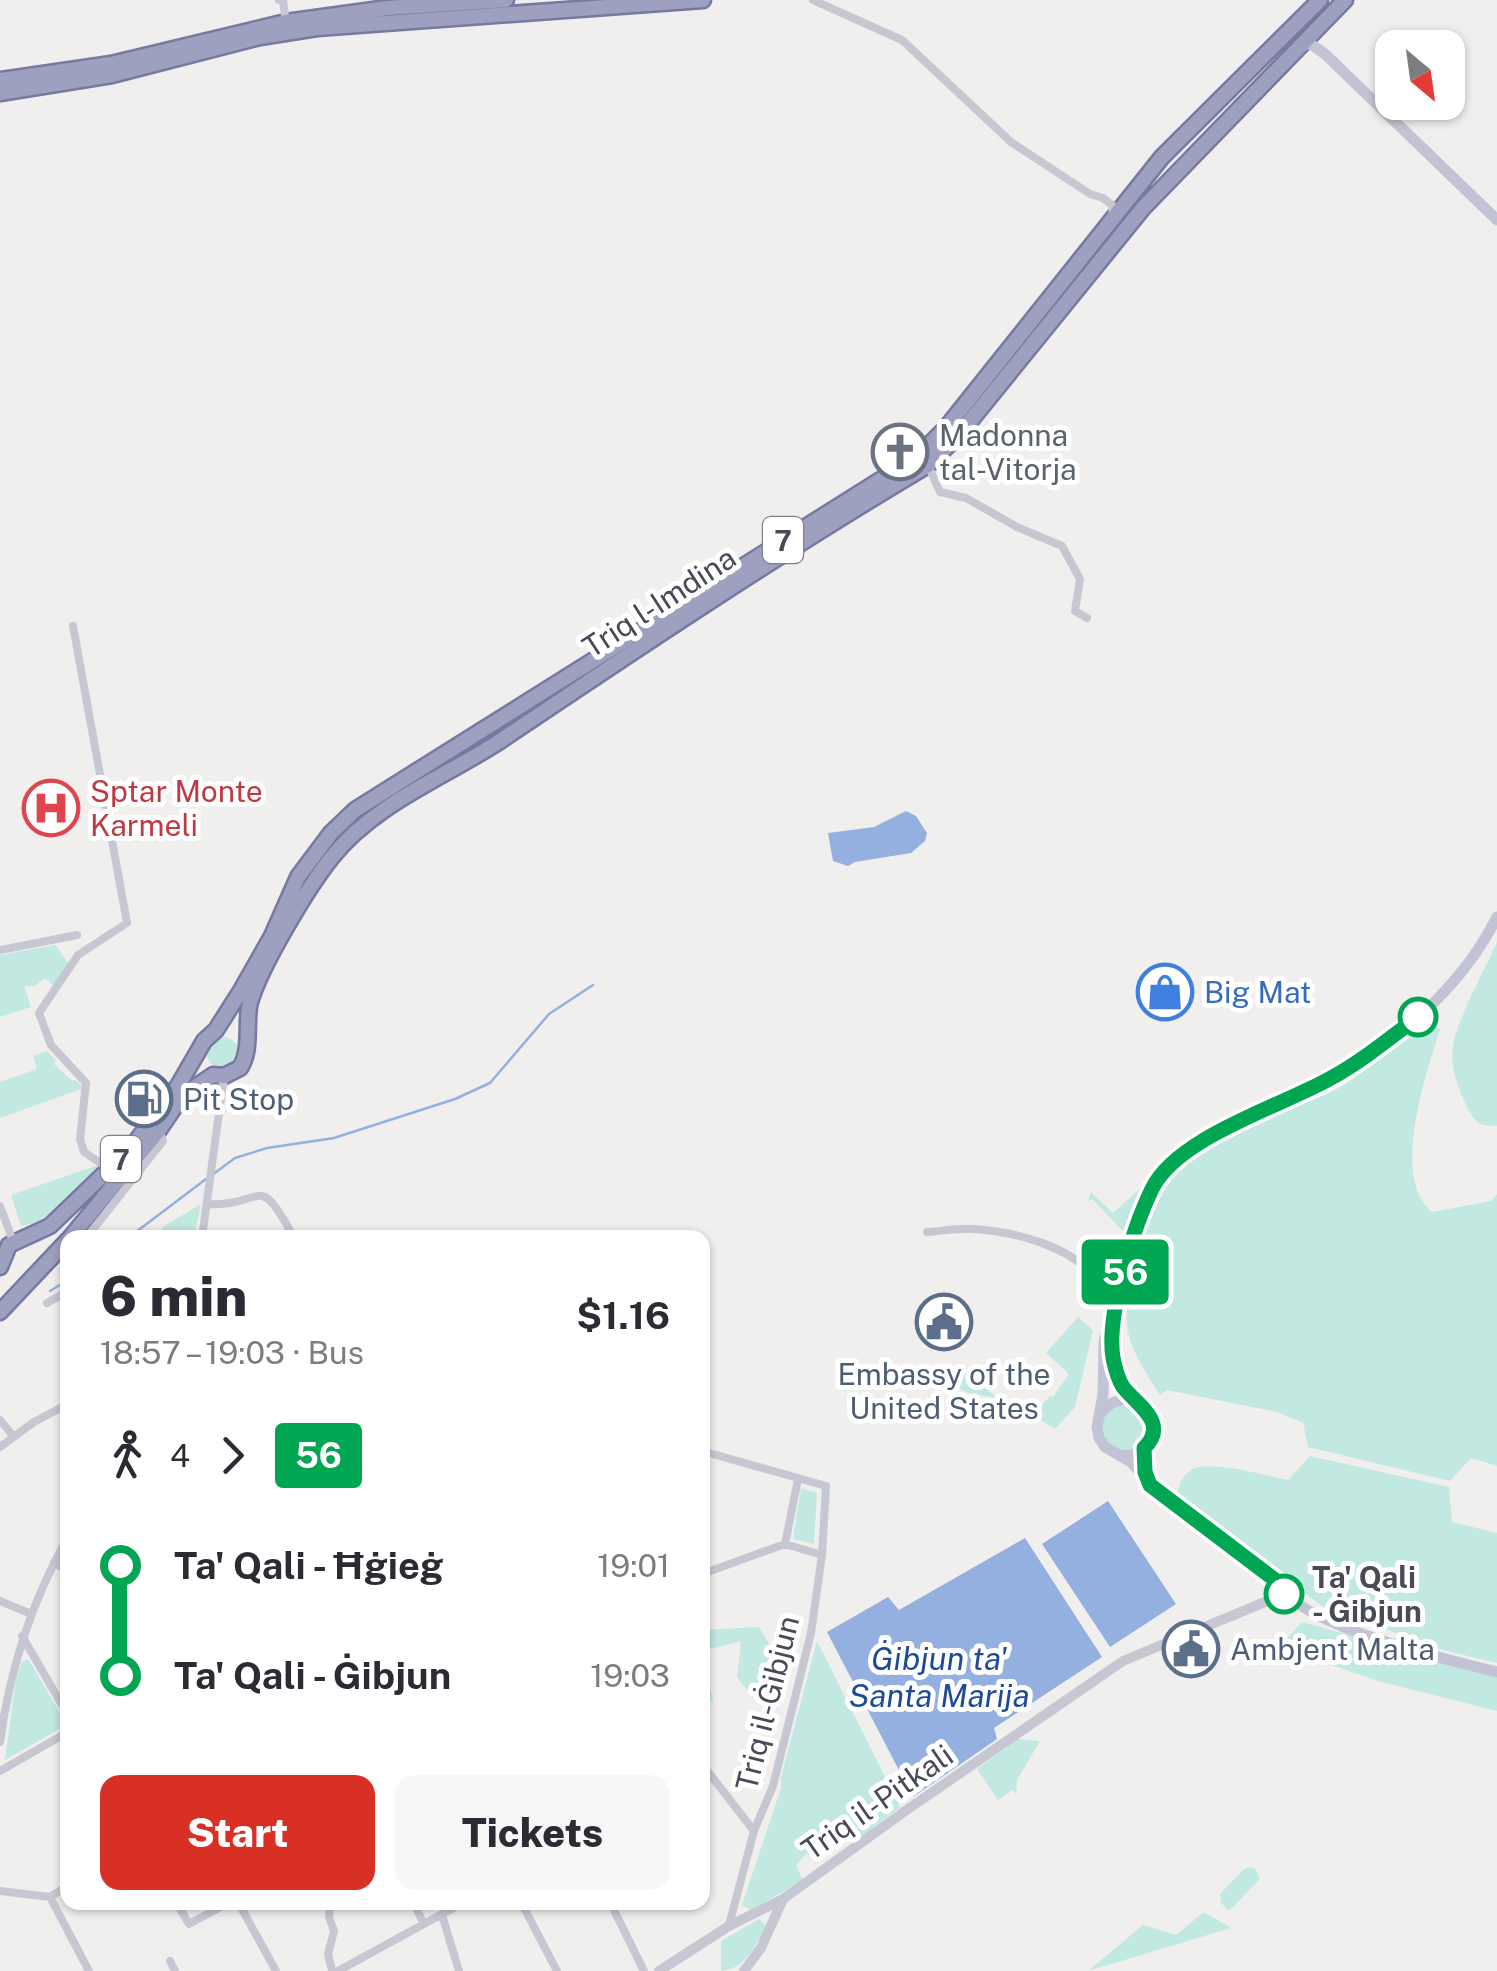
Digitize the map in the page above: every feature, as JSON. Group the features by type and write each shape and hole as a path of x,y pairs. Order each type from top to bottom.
{"highway":[{"path":"0,80 111,64 286,22 387,8 506,0"},
{"path":"0,92 112,75 260,37 317,28 702,0"},
{"name":"Triq l-Imdina","path":"38,1271 15,1277 2,1261 17,1240 50,1226 111,1170 216,1030 272,936 298,877 331,833 355,810 917,457 946,428 1162,157 1320,0"},
{"name":"Triq l-Imdina","path":"79,1230 103,1208 182,1096 218,1075 240,1068 250,1002 285,930 344,842 711,600 928,465 958,436 1143,208 1345,0"},
{"path":"216,1030 237,1034 246,1046"},
{"path":"198,1056 200,1064 218,1075"},
{"path":"17,1240 32,1240 40,1246 44,1256 38,1271"},
{"name":"Triq l-Imdina","path":"0,1312 60,1248"}],"main road":[{"path":"1319,26 1318,36 1325,54"},
{"path":"1296,48 1309,43 1325,54 1497,220"},
{"path":"1497,917 1452,986 1419,1016 1336,1076 1218,1132 1168,1168 1152,1187 1104,1342 1103,1395 1098,1417 1099,1438 1114,1453 1131,1462 1150,1485 1279,1583 1284,1594 1327,1620 1416,1651 1497,1672"},
{"path":"1112,1318 1116,1370 1122,1384 1153,1421 1150,1442 1144,1448 1132,1455 1114,1453"},
{"path":"1098,1417 1112,1402 1122,1399 1141,1404"},
{"path":"1144,1448 1150,1485"}],"street":[{"path":"279,0 283,1 286,22"},
{"path":"813,0 902,40 1011,142 1090,194 1103,198 1112,205 1113,216"},
{"path":"928,465 940,492 966,498 1017,527 1062,546 1080,579 1075,611 1087,618"},
{"path":"73,626 127,923 78,955 39,1012 51,1045 86,1082 80,1139 84,1152 111,1170"},
{"path":"0,950 77,935"},
{"path":"204,1230 218,1075"},
{"path":"209,1204 257,1194 272,1200 289,1230"},
{"path":"0,1206 17,1240"},
{"path":"91,1230 103,1208"},
{"path":"927,1232 972,1228 1031,1240 1070,1254 1095,1277 1087,1295"},
{"path":"47,1303 60,1296"},
{"path":"0,1447 60,1409"},
{"path":"0,1420 13,1436"},
{"path":"710,1453 798,1478 786,1544"},
{"name":"Triq il-Ġibjun","path":"729,1926 754,1831 773,1786 811,1633 822,1555 826,1486 798,1478"},
{"path":"710,1571 786,1544 822,1555"},
{"path":"0,1742 6,1697 29,1613 60,1551"},
{"path":"54,1562 60,1566"},
{"name":"Triq il-Pitkali","path":"660,1971 729,1926 784,1899 1123,1661 1284,1594"},
{"path":"0,1602 29,1613"},
{"path":"22,1636 60,1701"},
{"path":"0,1771 60,1737"},
{"path":"710,1780 754,1831"},
{"path":"0,1891 50,1897 60,1891"},
{"path":"50,1897 86,1970"},
{"path":"744,1971 762,1948 784,1899"},
{"path":"181,1910 189,1924 215,1910"},
{"path":"242,1910 276,1971"},
{"path":"330,1910 334,1932 328,1954 335,1971 450,1910"},
{"path":"416,1910 424,1924"},
{"path":"525,1910 557,1971"},
{"path":"614,1910 644,1971"},
{"path":"442,1915 459,1971"},
{"path":"358,1960 364,1971"},
{"path":"170,1961 175,1971"}],"green space":[{"path":"1497,942 1497,1126 1491,1126 1479,1123 1470,1112 1458,1085 1452,1054 1460,1023"},
{"path":"55,945 69,964 54,986 45,978 35,986 24,986 31,1007 0,1017 0,955"},
{"path":"1431,1024 1440,1029 1420,1098 1412,1151 1420,1196 1432,1212 1491,1201 1497,1194 1497,1466 1471,1458 1450,1481 1308,1447 1303,1423 1277,1412 1167,1390 1160,1395 1132,1344 1128,1301 1147,1225 1174,1177 1191,1160 1235,1133 1342,1086"},
{"path":"223,1037 234,1042 239,1053 234,1064 223,1069 212,1064 207,1053 212,1042"},
{"path":"47,1051 56,1061 54,1064 84,1088 0,1118 0,1082 37,1069 33,1056"},
{"path":"98,1165 87,1184 66,1203 42,1219 21,1226 11,1195"},
{"path":"1142,1187 1127,1235 1092,1199 1088,1201 1091,1192 1113,1213"},
{"path":"201,1204 195,1230 161,1228"},
{"path":"1078,1317 1093,1330 1075,1407 1055,1429 1033,1415 1053,1397 1069,1374 1046,1353"},
{"path":"962,1367 997,1398 971,1394 947,1383"},
{"path":"1125,1404 1141,1411 1148,1427 1141,1443 1125,1450 1109,1443 1102,1427 1109,1411"},
{"path":"1310,1456 1449,1487 1452,1522 1497,1533 1497,1663 1439,1649 1322,1606 1176,1498 1185,1475 1199,1467 1223,1467 1288,1480"},
{"path":"801,1488 817,1493 814,1544 793,1539"},
{"path":"1302,1622 1497,1676 1497,1711 1378,1681 1279,1647"},
{"path":"759,1627 773,1650 774,1689 748,1691 737,1677 741,1641 710,1649 710,1630"},
{"path":"817,1641 900,1807 861,1837 841,1817 796,1865 803,1880 751,1910 742,1905 781,1788"},
{"path":"29,1660 60,1713 60,1729 5,1760 15,1685 22,1661"},
{"path":"1018,1739 1040,1741 1017,1780 1016,1794 1012,1790 998,1800 977,1769"},
{"path":"1250,1867 1260,1879 1229,1911 1221,1903 1220,1894"},
{"path":"1204,1912 1231,1928 1088,1971 1143,1925 1176,1935"},
{"path":"759,1919 767,1926 749,1955 737,1966 721,1971 721,1941"}],"water":[{"path":"906,811 916,816 927,833 925,841 911,853 848,866 833,861 828,833 874,827"},
{"path":"1108,1501 1176,1604 1110,1647 1042,1544"},
{"name":"Ġibjun ta' Santa Marija","path":"1025,1538 1102,1657 994,1728 997,1739 913,1797 827,1632 888,1597 899,1610"}],"waterway":[{"path":"212,1175 235,1158 267,1148 334,1138 455,1099 490,1083 549,1014 593,985"},
{"path":"139,1230 206,1179"},
{"path":"50,1291 60,1285"}],"bus line":[{"name":"56","path":"1284,1594 1279,1583 1150,1485 1144,1448 1150,1442 1153,1421 1149,1411 1122,1384 1116,1370 1110,1332 1112,1318 1152,1187 1168,1168 1218,1132 1336,1076 1418,1017"}],"place":[{"name":"Madonna tal-Vitorja","path":"900,452"},
{"name":"Sptar Monte Karmeli","path":"51,808"},
{"name":"Big Mat","path":"1165,992"},
{"name":"Pit Stop","path":"144,1099"},
{"name":"Embassy of the United States","path":"944,1322"},
{"name":"Ta' Qali - Ġibjun","path":"1284,1594"},
{"name":"Ambjent Malta","path":"1191,1649"}]}
